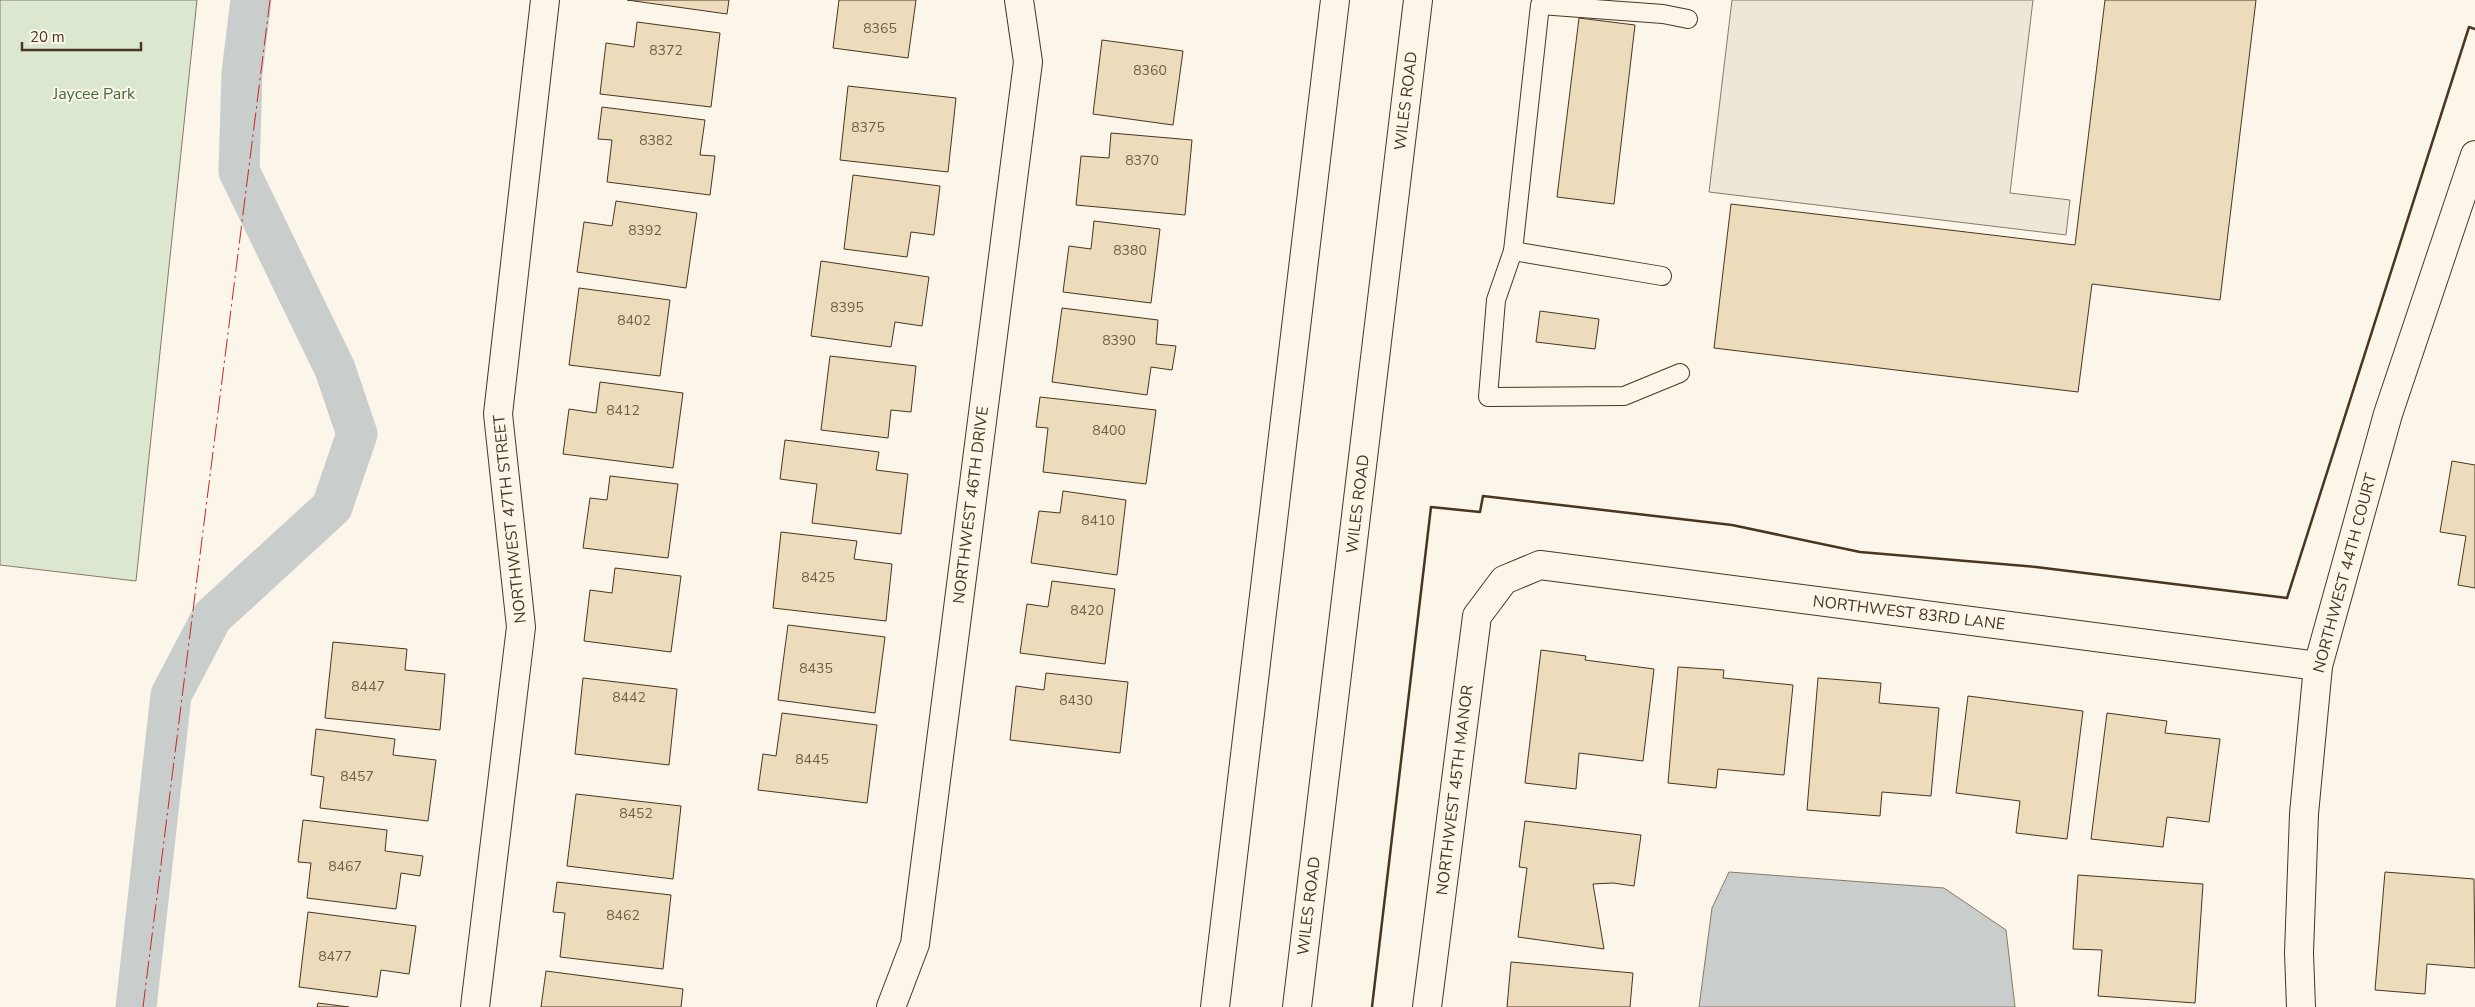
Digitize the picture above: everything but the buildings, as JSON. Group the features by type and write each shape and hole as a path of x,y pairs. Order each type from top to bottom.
{"street":[{"name":"NORTHWEST 47TH STREET","path":"475,1007 521,626 498,414 545,0"},
{"name":"NORTHWEST 46TH DRIVE","path":"891,1007 914,944 1028,62 1019,0"},
{"path":"1215,1007 1335,0"},
{"name":"WILES ROAD","path":"1297,1007 1418,0"},
{"name":"NORTHWEST 44TH COURT","path":"2301,1007 2299,953 2304,814 2318,666 2388,414 2475,155"},
{"name":"NORTHWEST 83RD LANE","path":"1504,580 1540,565 2318,666"},
{"name":"NORTHWEST 45TH MANOR","path":"1428,1007 1478,616 1504,580"}],"lane":[{"path":"1680,373 1624,396 1488,397 1496,300 1512,251 1540,5 1663,14 1688,19"},
{"path":"1512,251 1662,276"}],"green space":[{"name":"Jaycee Park","path":"0,0 197,0 136,581 0,565"}],"shaded area":[{"path":"1732,0 2033,0 2010,193 2070,200 2066,235 1709,192"},
{"path":"1729,872 1944,888 2006,930 2015,1007 1699,1007 1712,908"}],"waterway":[{"path":"136,1007 171,695 212,617 332,507 357,434 335,369 239,171 242,73 251,0"}],"wall":[{"path":"1372,1007 1431,507 1480,512 1483,496 1732,525 1860,552 2036,567 2287,598 2469,27 2475,29"}],"power":[{"path":"143,1007 270,0"}]}
